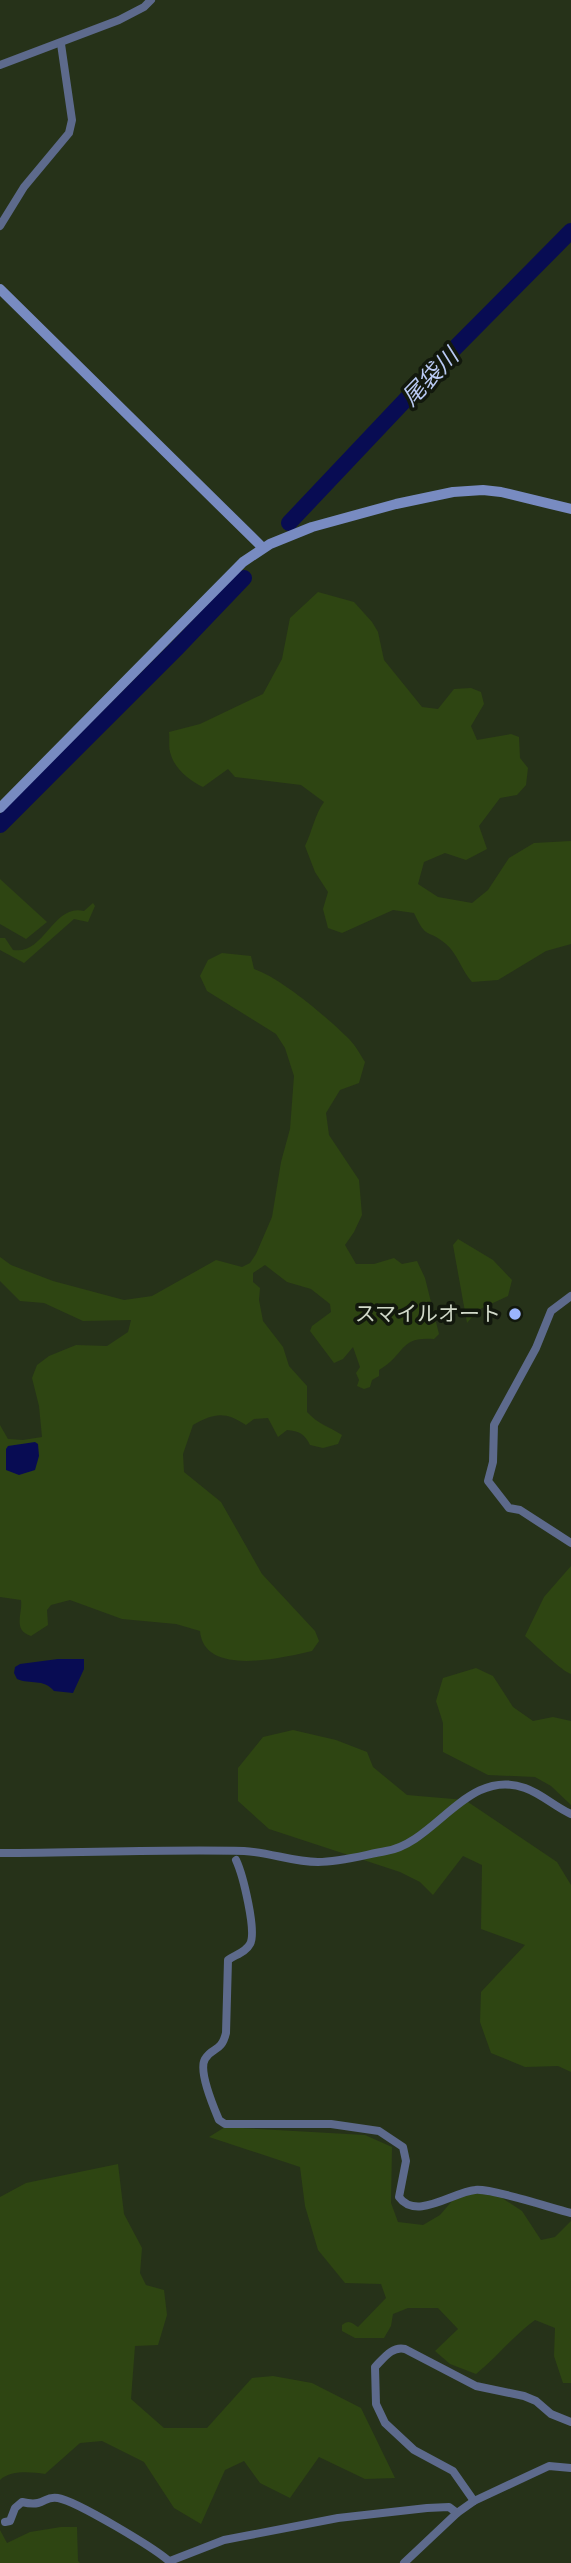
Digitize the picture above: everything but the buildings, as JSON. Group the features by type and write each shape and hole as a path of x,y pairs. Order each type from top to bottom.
{"street":[{"path":"0,65 61,44 134,13 151,0"},
{"path":"0,226 24,187 69,133 72,120 61,44"},
{"path":"0,289 263,548"},
{"path":"0,808 243,562 263,548 312,527 453,492 501,492 571,509"},
{"path":"571,1296 551,1311 536,1348 494,1425 493,1462 488,1480 509,1508 520,1510 571,1543"},
{"path":"0,1853 247,1851 305,1861 331,1861 390,1851 415,1841 457,1804 487,1788 508,1785 523,1787 571,1814"},
{"path":"236,1860 246,1887 252,1923 252,1943 245,1951 228,1960 226,2033 223,2045 206,2057 203,2065 209,2095 219,2120 225,2124 331,2124 379,2131 402,2147 406,2161 399,2197 411,2205 424,2207 462,2192 479,2189 571,2213"},
{"path":"474,2501 453,2471 414,2450 385,2423 376,2404 375,2367 392,2350 398,2347 405,2349 476,2386 537,2401 551,2414 571,2422"},
{"path":"404,2563 457,2513 474,2501 549,2466 571,2468"},
{"path":"5,2522 10,2521 15,2508 22,2502 38,2503 47,2497 57,2498 98,2517 171,2562 224,2540 338,2518 449,2507 457,2513"}],"green space":[{"path":"318,592 354,602 378,632 384,660 422,707 438,709 454,689 471,688 481,692 484,704 471,726 477,740 511,734 519,737 520,758 528,768 526,785 517,795 500,798 479,826 487,849 466,860 445,853 424,862 418,884 438,897 472,903 488,890 509,858 534,843 571,841 571,944 546,951 498,980 472,982 450,948 425,931 414,913 393,910 342,933 328,928 323,909 328,892 315,872 305,846 324,802 301,785 235,777 228,769 203,787 179,770 170,752 169,732 200,724 263,694 282,659 290,618"},
{"path":"0,879 47,922 26,939 0,924"},
{"path":"93,903 95,906 88,922 74,919 24,963 0,950 0,938 5,938 13,950 24,949 41,938 64,914 84,911"},
{"path":"222,953 251,956 254,969 277,981 317,1010 349,1039 365,1062 359,1083 340,1090 326,1113 329,1135 359,1180 362,1215 345,1245 356,1264 374,1264 394,1258 402,1264 417,1261 425,1278 439,1334 434,1339 408,1343 379,1370 379,1376 372,1380 370,1387 364,1389 357,1386 359,1380 356,1373 360,1367 353,1347 343,1359 334,1363 310,1331 312,1326 331,1312 330,1304 311,1289 287,1282 265,1265 253,1273 253,1282 260,1288 263,1321 283,1347 289,1366 307,1386 307,1412 342,1435 338,1444 323,1448 310,1445 304,1436 295,1431 287,1430 278,1437 268,1418 254,1419 246,1425 232,1417 213,1416 193,1425 183,1454 184,1472 221,1502 262,1574 315,1631 319,1641 312,1651 264,1660 229,1659 215,1655 205,1645 200,1631 176,1624 122,1619 70,1600 51,1605 47,1610 48,1625 31,1636 20,1626 21,1600 0,1597 0,1425 8,1439 42,1437 39,1406 32,1378 37,1365 49,1356 76,1345 107,1346 128,1332 131,1320 83,1321 44,1303 20,1301 0,1281 0,1257 11,1265 53,1281 124,1300 152,1296 216,1260 242,1267 250,1263 272,1217 281,1162 290,1129 294,1076 285,1048 276,1034 207,991 200,976 208,960"},
{"path":"458,1239 493,1260 512,1280 508,1296 478,1310 467,1323 453,1245"},
{"path":"571,1566 571,1674 525,1636 544,1597"},
{"path":"476,1668 493,1676 513,1707 533,1721 553,1717 571,1721 571,1805 551,1786 535,1777 488,1775 443,1752 443,1723 436,1701 443,1678"},
{"path":"293,1730 336,1740 367,1752 373,1767 407,1795 465,1800 557,1862 571,1885 571,2072 558,2066 525,2067 491,2053 480,2022 481,1992 525,1945 481,1929 482,1865 463,1856 433,1895 420,1882 400,1872 269,1829 238,1801 238,1768 263,1737"},
{"path":"225,2127 365,2135 392,2147 391,2203 398,2222 423,2225 440,2215 452,2201 472,2193 499,2196 522,2211 541,2240 555,2237 571,2221 571,2383 563,2383 554,2356 555,2328 535,2320 476,2374 450,2364 435,2351 458,2329 438,2308 408,2308 393,2314 391,2326 384,2338 355,2338 342,2331 342,2325 347,2322 358,2327 386,2298 381,2284 345,2283 318,2250 305,2206 300,2167 209,2137"},
{"path":"118,2164 124,2214 142,2248 140,2273 146,2285 164,2290 167,2315 158,2345 135,2346 131,2399 164,2428 207,2428 252,2378 273,2376 312,2383 361,2408 395,2478 365,2479 319,2457 290,2498 260,2483 244,2461 225,2470 201,2524 174,2508 144,2462 102,2441 80,2443 45,2474 15,2473 0,2480 0,2197 26,2183"},
{"path":"77,2527 80,2563 0,2563 0,2530 7,2543 30,2532"}],"shaded area":[{"path":"35,1442 38,1444 39,1456 35,1470 19,1475 6,1470 8,1446"},
{"path":"84,1659 84,1669 73,1693 54,1691 46,1684 22,1681 17,1679 14,1673 15,1667 20,1664"}],"waterway":[{"name":"尾袋川","path":"289,523 445,358 571,231"},
{"name":"尾袋川","path":"0,825 244,578"}],"place":[{"name":"スマイルオート","path":"515,1314"}]}
